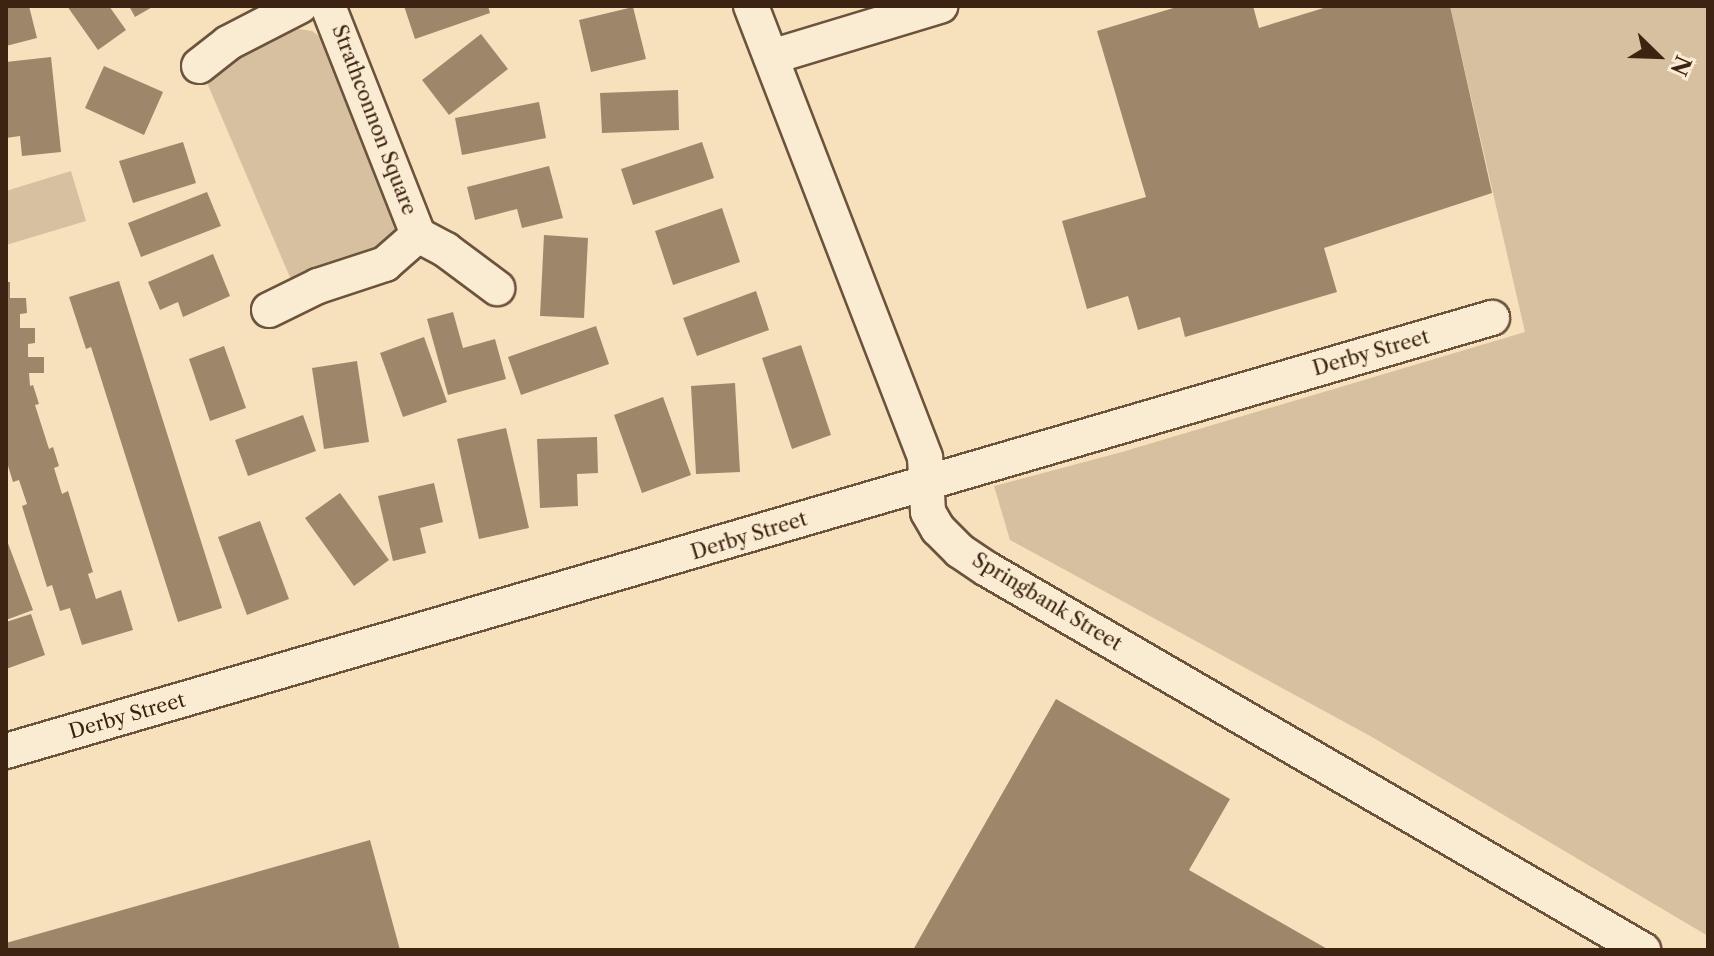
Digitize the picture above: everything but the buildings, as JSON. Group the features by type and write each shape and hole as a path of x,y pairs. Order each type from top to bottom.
{"street":[{"path":"199,66 228,43 300,6"},
{"name":"Strathconnon Square","path":"328,6 418,235 446,250 497,288"},
{"name":"Springbank Street","path":"751,6 925,458 928,512 938,529 960,551 987,569 1643,950"},
{"path":"771,57 940,6"},
{"name":"Strathconnon Square","path":"269,310 318,286 385,264 418,235"},
{"name":"Derby Street","path":"6,751 699,552 925,481 1492,318"}],"shaded area":[{"path":"1450,6 1708,6 1708,936 1372,737 1010,540 994,486 1122,452 1525,332"},
{"path":"299,29 312,31 327,42 398,221 386,250 292,282 205,78 278,34"},
{"path":"71,171 86,221 6,245 6,191"}]}
